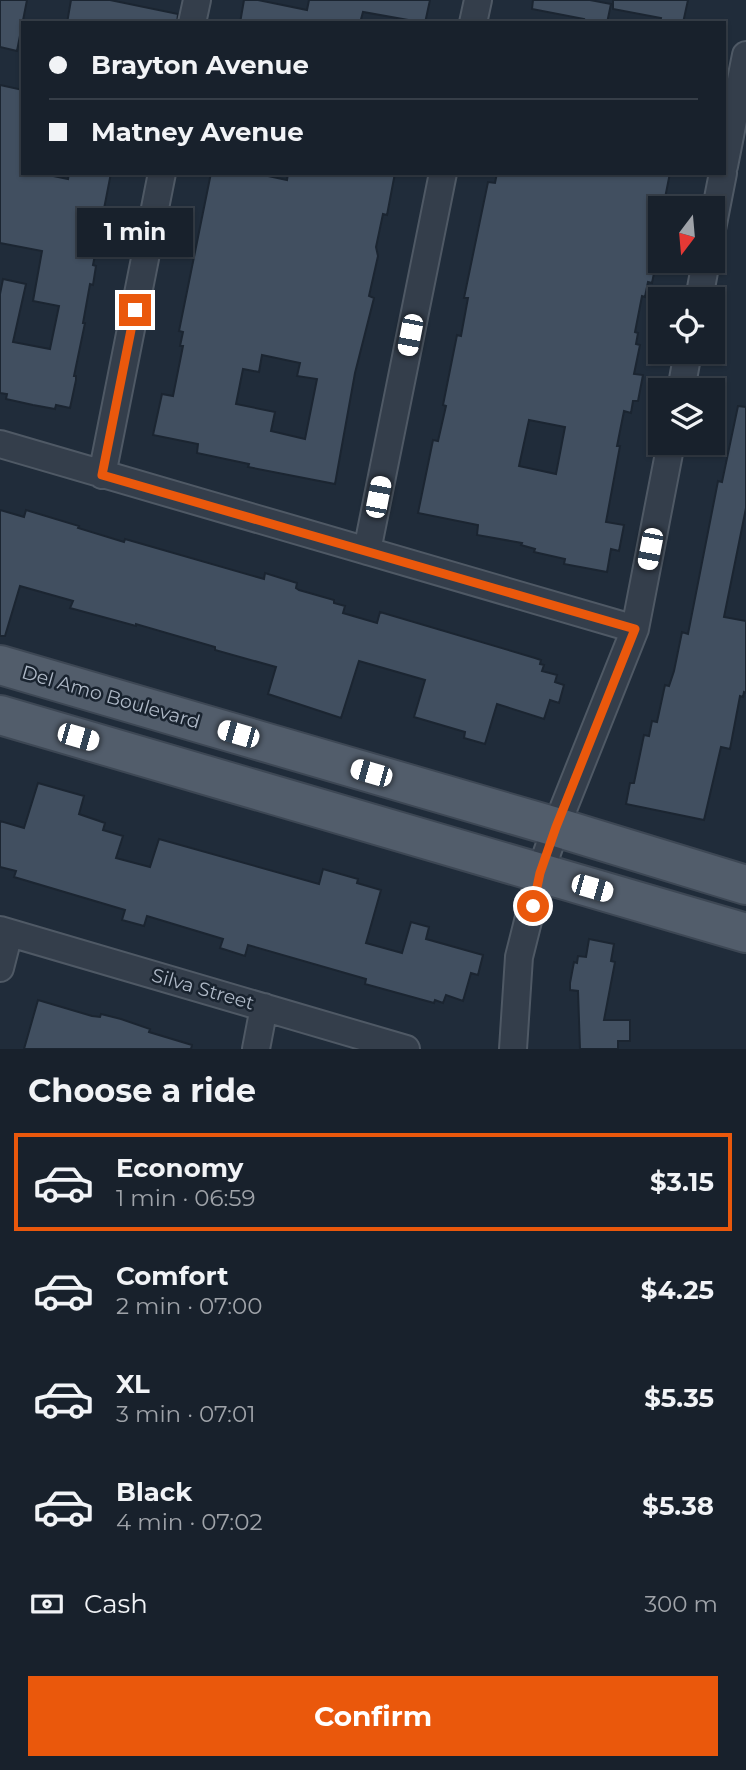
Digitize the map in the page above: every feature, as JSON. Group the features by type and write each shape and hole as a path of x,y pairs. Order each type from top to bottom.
{"main road":[{"name":"Del Amo Boulevard","path":"0,664 746,885"},
{"path":"0,715 746,933"}],"street":[{"path":"192,21 197,0"},
{"path":"473,21 478,0"},
{"path":"726,156 746,55"},
{"path":"102,475 162,175"},
{"path":"367,551 443,175"},
{"path":"718,196 723,175"},
{"path":"0,444 635,629"},
{"path":"513,1049 519,957 540,873 635,629 669,455"},
{"path":"0,968 5,932"},
{"name":"Silva Street","path":"5,932 406,1049"},
{"path":"256,1049 264,1007"}],"building":[{"path":"0,0 27,0 17,51 0,47"},
{"path":"71,0 110,0 178,14 177,21 67,21"},
{"path":"244,0 258,0 307,10 309,0 430,0 425,21 363,12 361,21 240,21"},
{"path":"533,0 590,0 611,4 607,21 584,21 532,9"},
{"path":"613,0 688,0 683,21 660,21 661,18 613,9"},
{"path":"0,85 21,90 21,175 49,175 68,179 69,175 111,175 70,408 56,405 55,409 33,405 6,399 7,394 0,393 0,294 3,279 26,284 13,342 50,349 59,306 33,301 42,251 0,243"},
{"path":"211,175 263,175 287,180 288,175 395,175 387,215 383,214 376,247 378,256 369,296 374,298 355,373 335,484 248,467 249,464 197,453 198,444 153,435 162,394 173,396 183,346 180,346 183,332 179,331","holes":["262,355 300,363 297,376 317,379 305,439 271,431 275,412 236,404 243,369 259,372"]},
{"path":"497,175 670,175 665,196 648,196 648,273 654,273 652,283 648,282 645,297 642,296 635,332 638,333 636,344 640,345 634,374 643,375 638,401 633,401 631,413 624,411 617,446 620,446 606,522 624,525 619,551 611,549 607,572 564,564 565,559 534,552 535,549 521,545 522,543 477,535 478,525 418,513 433,440 438,441 446,406 443,405 457,335 461,336 468,298 464,298 488,182 495,183","holes":["529,420 565,427 556,474 519,466"]},
{"path":"738,406 746,407 746,508 724,617 746,621 746,693 744,692 743,697 740,696 730,749 721,747 704,820 626,804 630,783 634,783 644,735 649,736 652,721 657,722 665,685 669,686 674,671 682,632 688,634 718,481 722,482"},
{"path":"0,510 24,517 26,510 124,542 125,539 264,579 265,573 297,583 296,588 299,590 334,600 334,603 345,606 343,613 377,623 380,612 541,660 540,664 544,665 542,671 557,675 555,682 564,685 559,703 550,700 544,719 497,704 485,744 464,738 465,732 414,717 425,680 359,661 341,718 268,694 276,667 136,624 70,608 73,601 20,586 5,636 0,636"},
{"path":"38,783 84,796 79,814 105,823 103,830 123,836 116,858 150,867 159,839 319,884 323,869 358,879 357,883 381,890 366,943 402,953 411,922 429,927 426,939 483,955 478,975 471,973 463,1001 446,995 443,1003 435,1000 434,1003 365,984 366,979 248,945 245,956 220,948 223,939 147,916 144,926 122,920 125,910 14,877 16,871 0,867 0,821 24,828"},
{"path":"589,939 614,944 611,961 615,962 604,1020 630,1020 630,1041 618,1041 618,1049 580,1049 578,991 570,990 570,983 574,962 577,963 578,956 586,957"},
{"path":"38,1000 92,1016 100,1017 101,1014 121,1019 150,1029 149,1032 192,1045 191,1049 24,1049"}],"route":[{"path":"135,310 102,475 635,629 556,827 540,873 533,906"}]}
